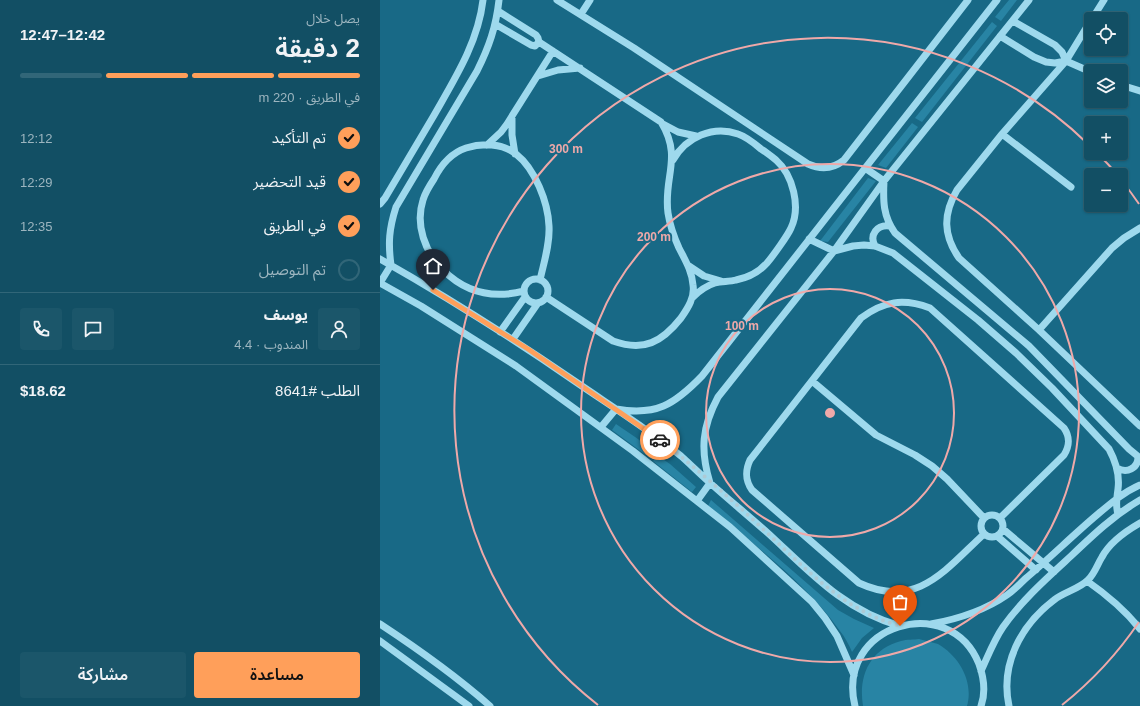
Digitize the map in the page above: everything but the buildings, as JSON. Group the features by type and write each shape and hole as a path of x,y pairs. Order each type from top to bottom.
{"street":[{"path":"380,204 385,198 446,94 462,64 473,42 479,22 483,0"},
{"path":"499,0 498,11 488,49 477,71 396,207 389,236 389,251 392,265 380,283 421,306 516,366 633,451 730,527 812,602 837,636 854,675"},
{"path":"557,0 716,102 808,164 820,168 836,166 844,160 968,0"},
{"path":"581,14 590,0"},
{"path":"616,409 647,411 662,407 676,400 690,389 702,376 998,0"},
{"path":"710,483 705,468 703,454 704,432 711,410 718,397 834,251 884,181 1029,0"},
{"path":"1096,12 1104,0"},
{"path":"498,11 537,36 539,42 661,122 678,132 696,136"},
{"path":"1012,21 1055,46 1062,52 1066,60 1084,69"},
{"path":"495,24 531,46 535,46 539,42"},
{"path":"1084,31 1066,60 1002,134 957,190 952,199 946,219 947,230 953,249 959,258 1039,330 1140,426"},
{"path":"1000,36 1034,57 1046,62 1055,63 1066,60"},
{"path":"486,144 501,132 553,51"},
{"path":"538,76 558,70 580,68"},
{"path":"1128,87 1140,91"},
{"path":"512,116 512,135 516,154"},
{"path":"546,297 613,342 633,346 644,346 663,337 671,330 687,310 692,298 694,287 692,275 674,236 668,214 668,190 673,161 670,140 661,122"},
{"path":"673,161 683,146 696,136 717,131 728,132 747,138 776,160 788,177 794,197 795,208 791,228 767,263 758,271 747,277 723,281 707,286 700,290 692,298"},
{"path":"1002,134 1071,187"},
{"path":"524,294 490,295 476,291 461,283 443,270 428,250 421,230 420,214 423,199 440,168 455,153 465,148 486,144 502,147 516,154 526,164 541,190 548,215 549,238 540,280"},
{"path":"865,168 884,181"},
{"path":"884,181 883,202 885,214 890,226 901,240 1029,346 1139,457 1133,468 1125,471 1117,468"},
{"path":"875,246 873,239 875,231 882,226 890,226"},
{"path":"1039,330 1112,248 1140,228"},
{"path":"809,239 834,251 864,245 875,246 894,254 978,320 1052,388 1109,449 1114,458 1119,478 1116,499 1118,514"},
{"path":"380,259 513,339 649,432 681,457 829,590 847,603 867,614 900,626"},
{"path":"687,265 704,276 723,281"},
{"path":"500,332 524,294 528,282 534,279 540,280 547,287 546,297 538,303 513,339"},
{"path":"524,294 530,302 538,303"},
{"path":"984,534 931,581 908,591 883,592 859,583 752,490 748,484 746,472 750,460 861,318 882,305 900,302 918,304 930,308 1064,428 1067,433 1069,444 1064,455 1000,518"},
{"path":"812,381 876,435 906,450 932,466 947,479 984,518"},
{"path":"600,427 616,409"},
{"path":"697,501 710,483"},
{"path":"931,624 964,616 990,606 1007,595 1088,522 1116,499 1140,484"},
{"path":"981,671 1002,628 1033,591 1118,514 1140,500"},
{"path":"992,514 1000,518 1003,523 1003,529 997,536 990,537 984,534 980,526 984,518 992,514"},
{"path":"1009,706 1007,688 1008,672 1017,641 1040,612 1055,599 1087,581 1110,546 1121,535 1140,523"},
{"path":"1003,529 1054,572"},
{"path":"997,536 1036,570"},
{"path":"1087,581 1121,608 1140,629"},
{"path":"1023,582 1033,591"},
{"path":"855,706 853,686 854,675 863,653 879,636 900,626 915,623 931,624 953,633 963,640 971,649 981,671 984,687 982,705"},
{"path":"380,624 444,668 490,706"},
{"path":"380,641 469,706"}],"shaded area":[{"path":"1009,0 1017,0 1001,21 995,17"},
{"path":"992,22 997,26 922,122 915,118"},
{"path":"912,123 918,127 886,168 878,165"},
{"path":"868,178 876,181 828,242 820,241"},
{"path":"616,424 654,452 650,458 612,430"},
{"path":"657,455 670,464 696,487 692,492 653,461"},
{"path":"711,500 838,610 874,628 862,638 852,652 842,633 811,596 761,550 708,506"},
{"path":"919,639 938,644 946,649 958,663 963,670 968,688 969,697 967,706 863,706 862,684 868,665 874,657 881,650 890,645 903,640"}],"way so far":[{"path":"660,440 755,522 829,590 847,603 867,614 900,626"}],"route":[{"path":"433,290 528,349 660,440"}]}
